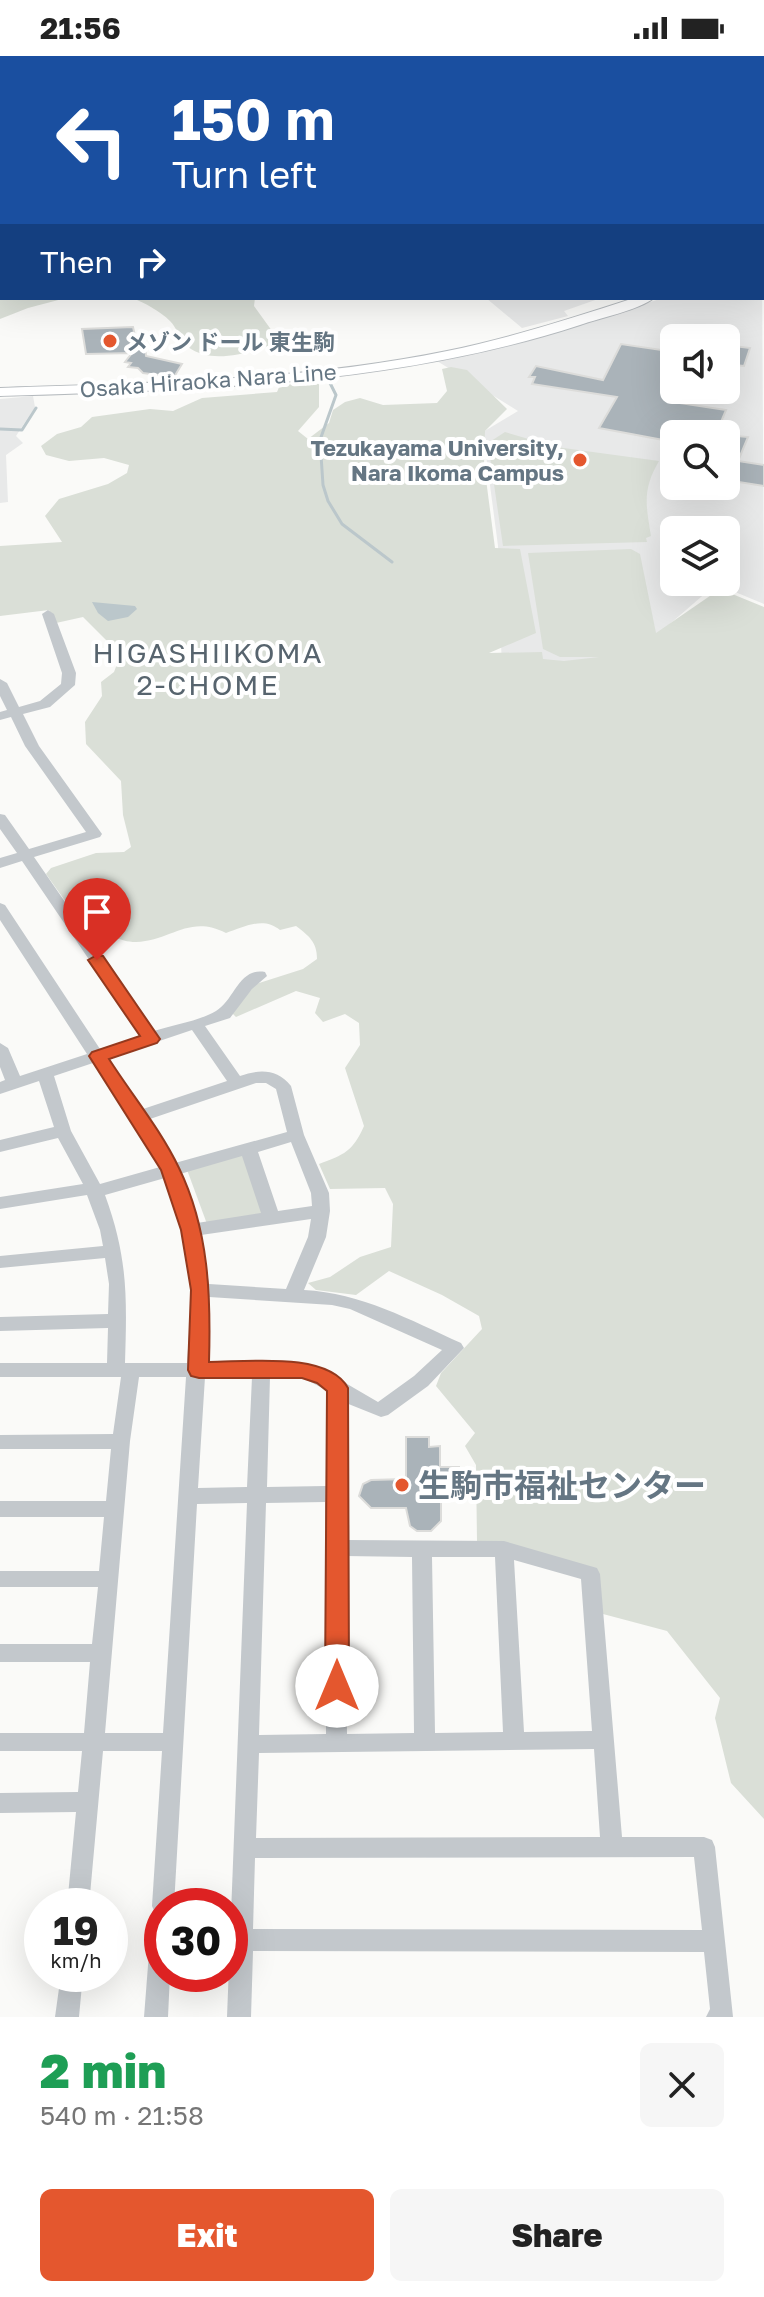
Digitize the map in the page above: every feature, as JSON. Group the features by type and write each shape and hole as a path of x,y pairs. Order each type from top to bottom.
{"main road":[{"name":"Osaka Hiraoka Nara Line","path":"0,392 223,383 359,369 506,342 641,300"}],"street":[{"path":"6,715 45,704 68,685 69,673 48,614"},
{"path":"0,683 6,715 95,834 0,863"},
{"path":"0,818 151,1039"},
{"path":"3,918 139,1117 170,1169 191,1230 201,1290 199,1370 164,1888"},
{"path":"0,1048 8,1086 224,1014 246,985 259,976"},
{"path":"200,1030 236,1082"},
{"path":"45,1075 63,1131 103,1209 114,1251 124,1370 121,1441 80,1888"},
{"path":"139,1117 255,1077 269,1077 283,1086 296,1135 320,1193 321,1211 317,1237 292,1296"},
{"path":"0,1146 63,1131"},
{"path":"0,1203 94,1190 296,1135"},
{"path":"248,1148 272,1219"},
{"path":"191,1230 321,1211"},
{"path":"0,1262 114,1251"},
{"path":"0,1370 302,1370 324,1377 359,1405 381,1410 421,1381 455,1348 355,1304 332,1298 201,1290"},
{"path":"0,1324 118,1321"},
{"path":"244,1888 261,1370"},
{"path":"337,1388 337,1741"},
{"path":"0,1442 121,1441"},
{"path":"190,1496 335,1494"},
{"path":"0,1509 115,1509"},
{"path":"336,1548 504,1549 590,1574 612,1846"},
{"path":"422,1549 425,1741"},
{"path":"504,1549 514,1741"},
{"path":"0,1579 108,1579"},
{"path":"0,1653 101,1653"},
{"path":"249,1744 604,1740"},
{"path":"0,1742 174,1742"},
{"path":"0,1803 88,1802"},
{"path":"246,1848 704,1847 722,2016 718,2017"},
{"path":"248,1940 714,1941"},
{"path":"67,2017 70,1992"},
{"path":"156,2017 158,1992"},
{"path":"239,2017 240,1992"}],"shaded area":[{"path":"0,300 58,300 28,308 0,319"},
{"path":"136,300 255,300 254,306 280,342 234,355 209,356 188,347 166,317"},
{"path":"488,300 595,300 564,311 568,316 522,328"},
{"name":"Tezukayama University, Nara Ikoma Campus","path":"657,300 762,300 764,604 740,594 740,516 660,516 660,596 702,596 626,662 502,673 498,546 483,432 518,411 437,361 525,342"},
{"path":"442,369 467,370 507,409 485,431 484,464 495,548 520,549 536,633 489,653 542,652 543,659 564,661 599,657 560,657 543,649 528,553 631,549 640,554 656,633 710,596 737,596 764,607 764,1819 731,1783 715,1718 720,1698 667,1631 603,1614 597,1570 477,1541 476,1465 465,1446 475,1433 436,1386 441,1373 482,1329 479,1316 389,1271 356,1295 316,1290 308,1283 330,1277 360,1257 391,1247 393,1204 385,1188 330,1189 319,1164 347,1151 364,1126 345,1068 360,1045 359,1023 345,1014 323,1022 315,1013 320,998 296,991 236,1017 231,1012 256,984 303,969 317,959 311,940 296,926 280,930 260,923 226,933 201,926 190,927 136,942 88,933 46,874 51,868 96,853 124,852 131,847 123,815 121,781 86,744 85,722 102,696 101,682 114,672 122,651 83,617 56,623 49,610 0,616 0,546 62,542 45,516 59,499 108,484 127,473 129,465 104,458 69,461 46,455 41,446 57,434 81,427 92,417 150,409 173,411 202,398 277,392 280,385 319,383 319,407 298,431 308,439 329,423 333,410 345,402 360,398 383,405 437,403 447,391"},
{"path":"33,396 35,407 16,436 23,443 6,455 8,502 0,503 0,399"},
{"path":"505,432 556,447 659,461 648,489 651,536 646,538 647,542 503,546 488,443"},
{"path":"92,602 135,606 137,609 128,617 108,621 98,613"},
{"path":"244,1152 266,1216 207,1224 186,1167"}],"building":[{"path":"133,327 137,345 145,345 146,356 182,364 174,377 143,373 138,368 128,367 131,363 125,362 132,353 86,354 82,329"},
{"path":"621,344 660,350 660,404 726,410 722,420 660,420 660,439 599,428 617,397 532,384 535,377 529,377 536,366 603,380"},
{"path":"740,347 750,348 744,366 740,366"},
{"path":"740,436 748,437 740,456"},
{"path":"740,461 764,465 764,486 740,482"},
{"name":"生駒市福祉センター","path":"406,1437 429,1437 429,1447 440,1446 440,1467 459,1467 459,1481 441,1481 441,1521 431,1531 417,1531 410,1526 406,1508 371,1508 359,1496 363,1484 371,1480 406,1479"}],"waterway":[{"path":"330,383 336,395 320,440 323,485 328,501 342,524 392,562"},
{"path":"0,429 22,430 36,408"}],"place":[{"name":"メゾン ドール 東生駒","path":"110,341"},
{"name":"Tezukayama University, Nara Ikoma Campus","path":"580,460"},
{"name":"生駒市福祉センター","path":"402,1485"}],"district":[{"name":"HIGASHIIKOMA 2-CHOME","path":"208,668"}],"route":[{"path":"97,960 151,1039 98,1056 170,1169 191,1230 201,1290 199,1370 302,1370 324,1377 337,1388 337,1686"}]}
